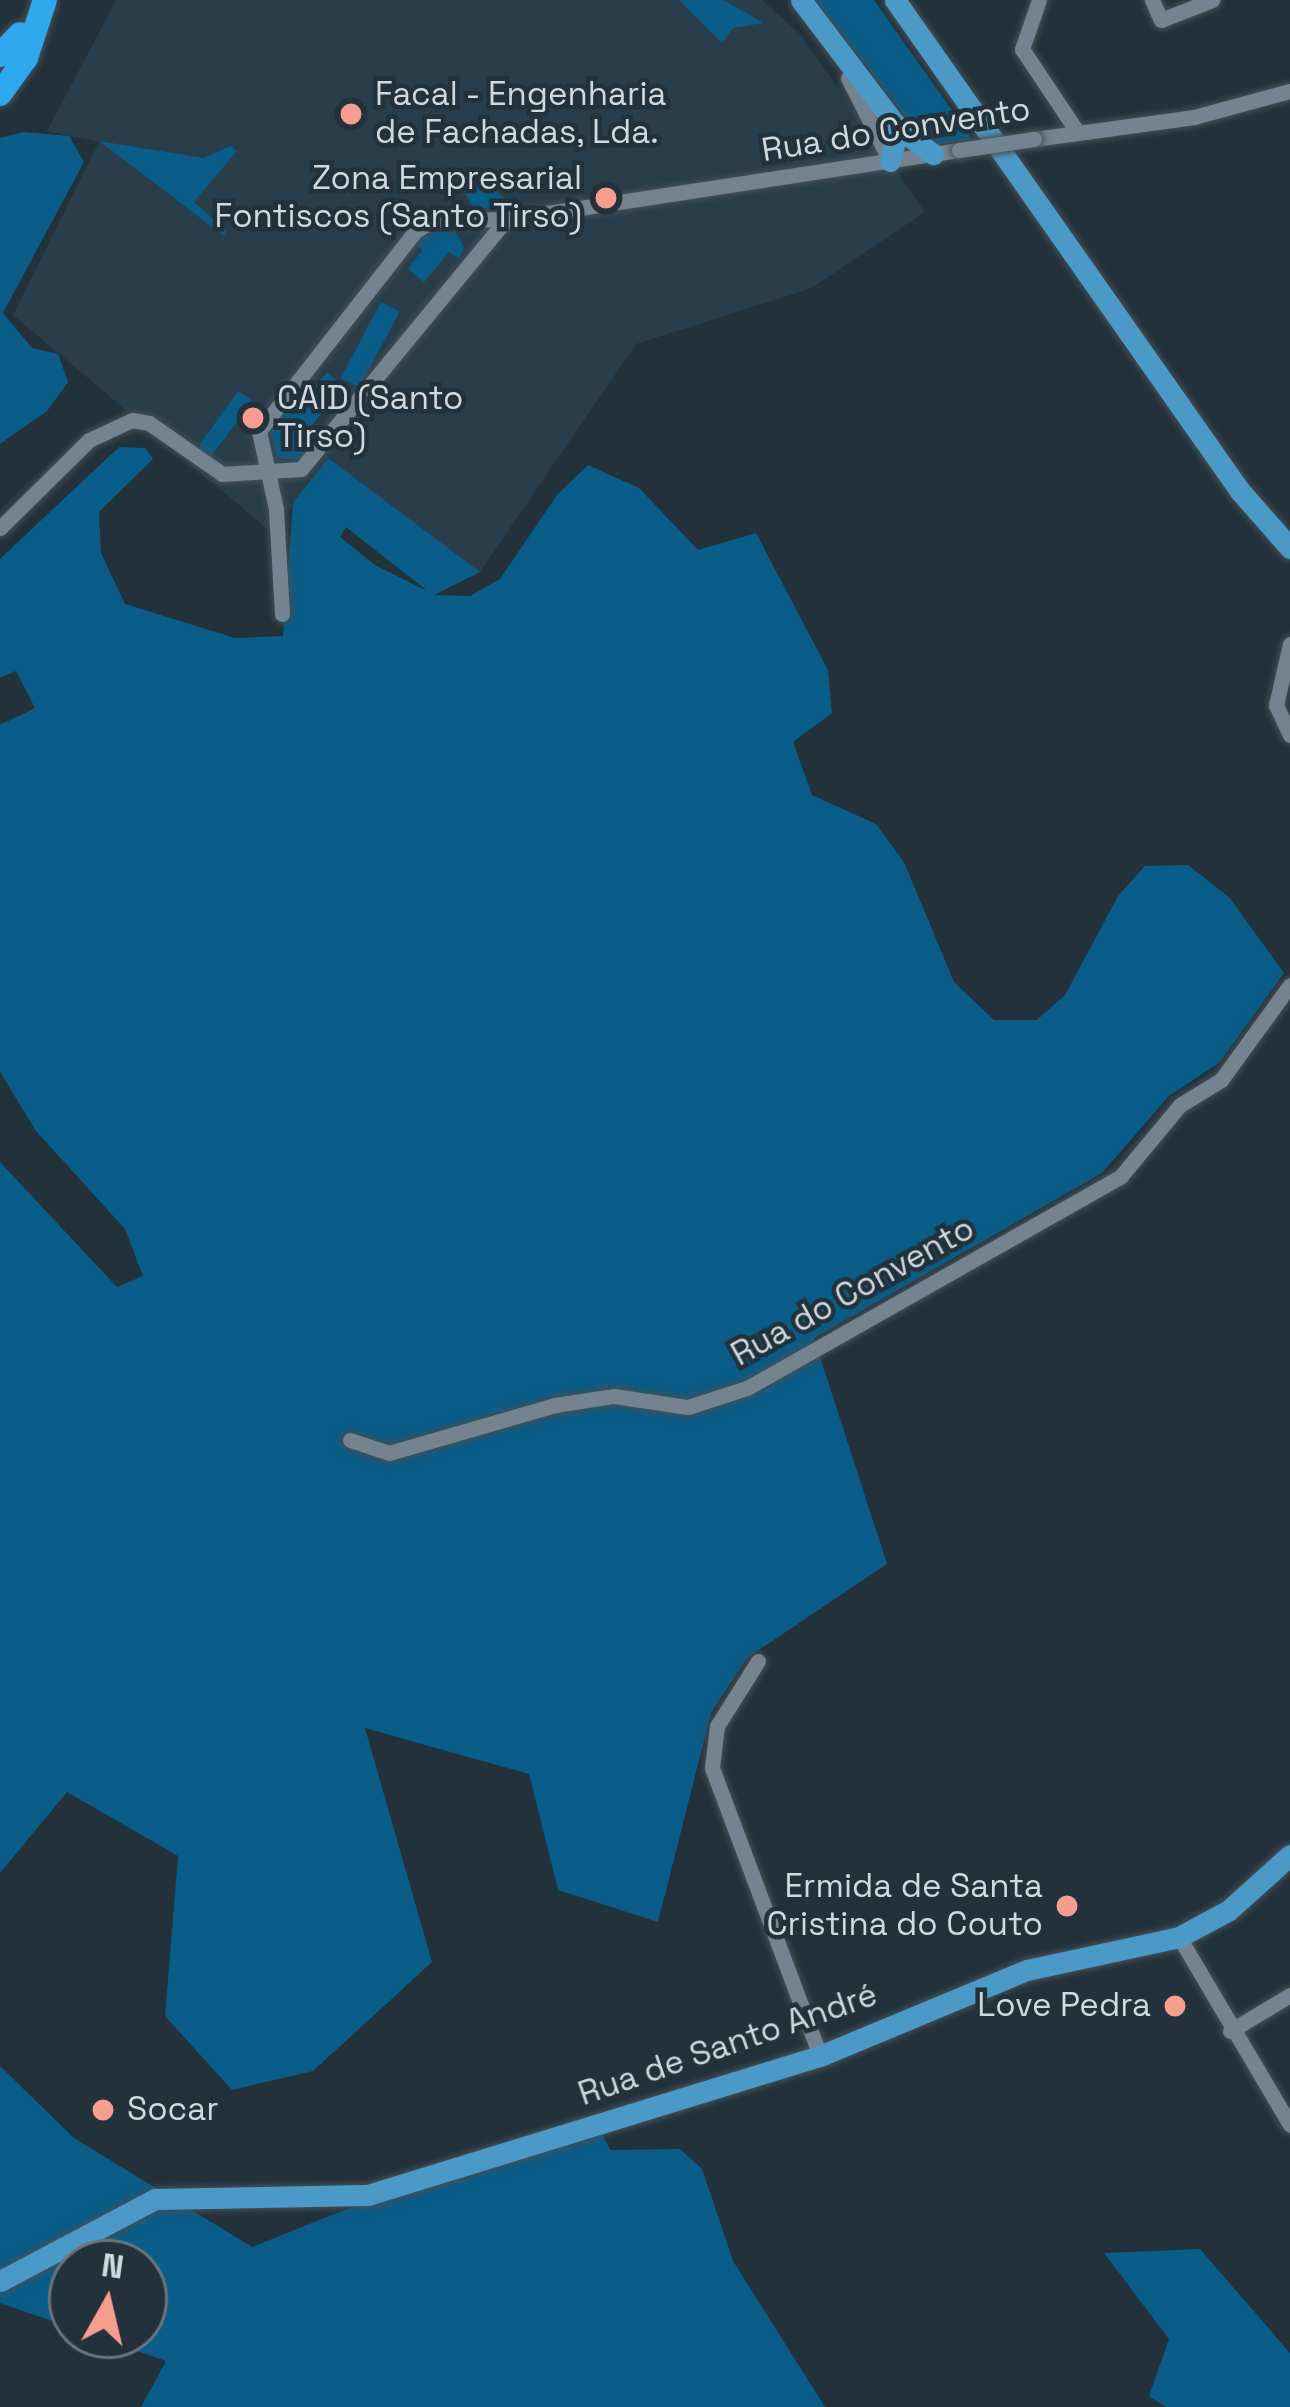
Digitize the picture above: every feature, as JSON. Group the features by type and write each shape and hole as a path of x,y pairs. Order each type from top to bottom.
{"highway":[{"path":"0,75 30,0"},
{"path":"0,94 26,58 45,0"},
{"path":"0,55 20,34"}],"main road":[{"path":"801,0 898,128 933,154"},
{"path":"895,0 1240,491 1288,546"},
{"path":"890,161 898,128"},
{"name":"Rua de Santo André","path":"0,2282 155,2199 368,2195 820,2056 1027,1970 1179,1936 1228,1910 1290,1855"}],"street":[{"path":"788,0 869,109 874,133 890,161"},
{"path":"1039,0 1022,49 1078,133"},
{"path":"1152,0 1161,20 1212,0"},
{"name":"Rua do Convento","path":"282,614 276,508 258,440 263,422 404,241 434,220 508,219 1194,117 1290,91"},
{"path":"849,167 874,133"},
{"path":"0,528 89,440 132,420 149,423 212,470 294,472 312,460 469,256 508,219"},
{"path":"1290,644 1276,705 1290,735"},
{"name":"Rua do Convento","path":"350,1440 389,1453 555,1405 614,1396 688,1407 747,1388 1121,1176 1180,1105 1221,1080 1290,985"},
{"path":"758,1661 717,1726 712,1768 820,2056"},
{"path":"1179,1936 1230,2031 1290,2125"},
{"path":"1230,2031 1290,1995"}],"shaded area":[{"path":"116,0 762,0 801,35 925,212 812,288 636,344 480,572 430,593 305,493 271,532 13,315 99,142 47,131"},
{"path":"679,0 723,0 764,23 733,28 722,43"},
{"path":"815,0 874,0 973,140 937,145 921,137"},
{"path":"24,132 69,136 84,162 3,313 32,348 58,354 68,382 47,411 0,444 0,138"},
{"path":"99,141 203,158 231,146 237,151 194,202 226,230 224,236"},
{"path":"465,167 521,211 474,208 460,185"},
{"path":"434,228 456,233 464,247 459,259 449,252 424,282 408,269 422,250 412,242"},
{"path":"381,302 400,312 359,388 341,378"},
{"path":"327,372 343,386 303,437 314,446 300,460 277,458 269,428 282,407 293,415"},
{"path":"238,391 253,401 208,460 198,454 200,444"},
{"path":"119,447 145,448 153,459 99,512 101,553 125,604 235,638 283,636 293,503 328,458 480,572 434,595 470,596 500,579 557,495 588,465 639,488 698,550 756,533 828,670 832,713 793,742 812,795 876,824 904,862 954,982 994,1020 1037,1020 1065,995 1118,896 1145,866 1188,865 1229,897 1284,973 1220,1062 1169,1096 1102,1173 814,1338 887,1564 747,1658 711,1713 658,1922 558,1890 529,1774 365,1728 432,1962 313,2071 232,2090 165,2016 178,1856 67,1792 0,1873 0,1162 117,1287 143,1276 125,1229 36,1131 0,1072 0,725 35,708 16,671 0,678 0,559","holes":["346,527 425,590 375,565 340,537"]},
{"path":"0,2066 74,2138 252,2247 349,2208 603,2135 610,2150 680,2149 702,2169 733,2261 825,2407 141,2407 166,2361 160,2359 168,2359 168,2239 48,2239 48,2320 0,2303"},
{"path":"1200,2249 1290,2353 1290,2407 1166,2407 1149,2396 1169,2339 1104,2253"}],"place":[{"name":"Facal - Engenharia de Fachadas, Lda.","path":"351,114"},
{"name":"Zona Empresarial Fontiscos (Santo Tirso)","path":"606,198"},
{"name":"CAID (Santo Tirso)","path":"253,418"},
{"name":"Ermida de Santa Cristina do Couto","path":"1067,1906"},
{"name":"Love Pedra","path":"1175,2006"},
{"name":"Socar","path":"103,2110"}]}
